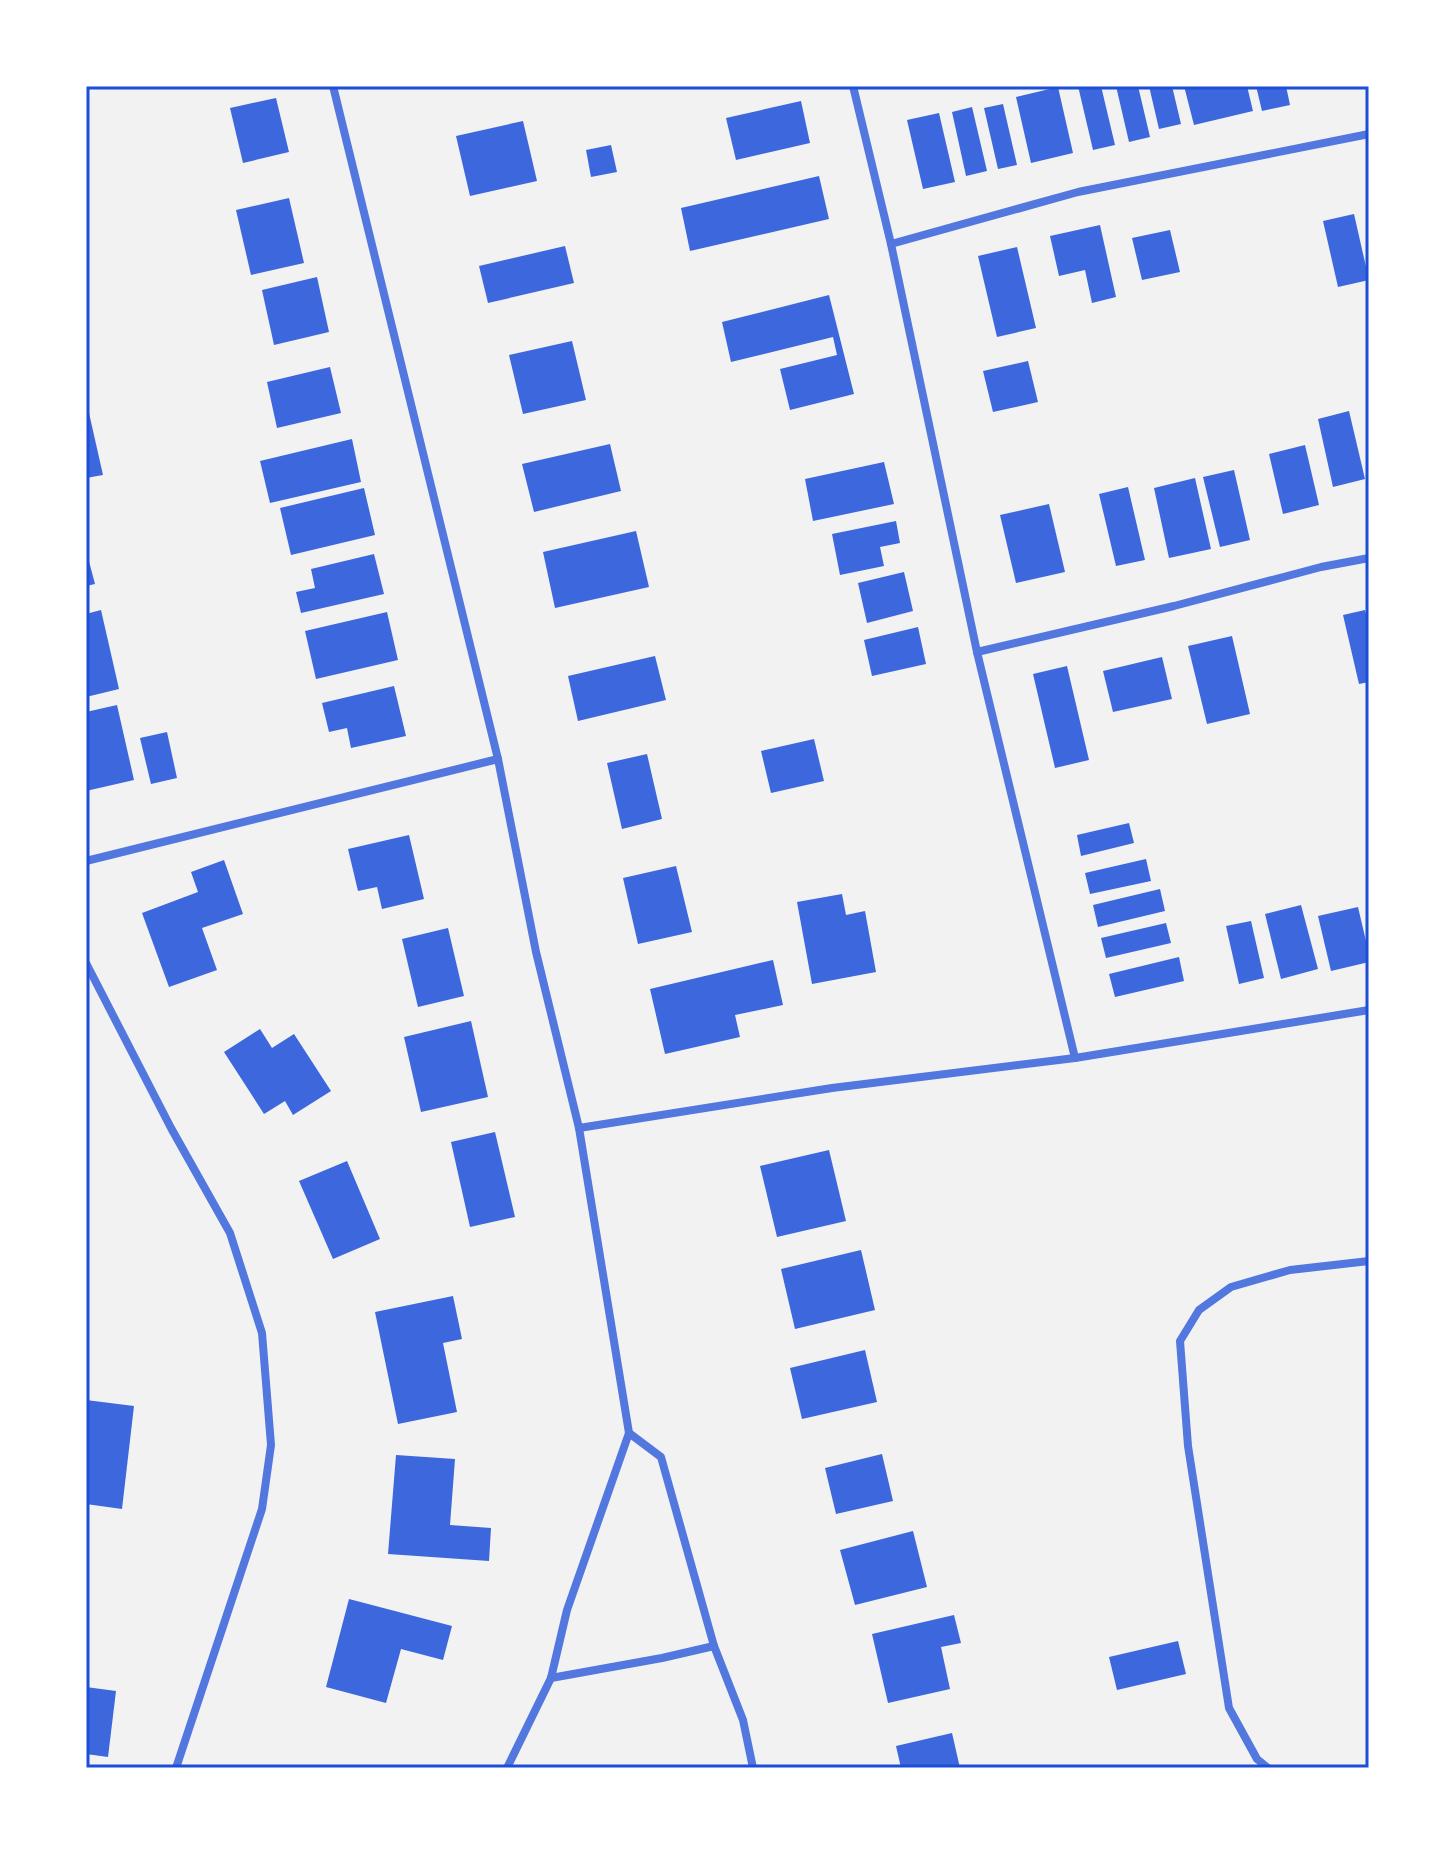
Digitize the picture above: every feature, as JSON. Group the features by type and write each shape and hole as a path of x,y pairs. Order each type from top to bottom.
{"street":[{"path":"333,86 498,759 536,952 579,1128 629,1433 567,1610 551,1678 507,1768"},
{"path":"853,86 891,244 977,652 1075,1058"},
{"path":"891,244 1078,192 1369,134"},
{"path":"977,652 1174,606 1321,567 1369,558"},
{"path":"86,861 498,759"},
{"path":"86,963 171,1128 230,1233 262,1333 271,1445 262,1509 176,1768"},
{"path":"579,1128 832,1088 1075,1058 1369,1010"},
{"path":"1268,1768 1257,1759 1229,1708 1188,1446 1180,1341 1199,1310 1231,1287 1290,1270 1369,1261"},
{"path":"629,1433 661,1457 714,1646 743,1720 753,1768"},
{"path":"551,1678 714,1646"}],"building":[{"path":"1078,86 1101,86 1115,145 1093,150"},
{"path":"1116,86 1138,86 1150,137 1129,142"},
{"path":"1149,86 1172,86 1181,124 1159,129"},
{"path":"1184,86 1247,86 1253,111 1194,125"},
{"path":"1256,86 1286,86 1290,105 1262,111"},
{"path":"1058,87 1073,153 1031,163 1016,97"},
{"path":"276,98 289,152 243,163 230,108"},
{"path":"801,101 810,143 736,160 726,118"},
{"path":"1003,104 1017,165 998,169 984,108"},
{"path":"972,107 987,171 966,176 952,112"},
{"path":"939,113 955,182 923,189 907,120"},
{"path":"523,121 537,181 470,196 456,136"},
{"path":"611,145 617,172 591,177 586,150"},
{"path":"819,176 829,219 690,251 681,208"},
{"path":"289,198 304,263 251,275 236,210"},
{"path":"1354,214 1369,280 1338,287 1323,221"},
{"path":"1100,225 1116,297 1092,303 1085,270 1059,276 1050,236"},
{"path":"1170,230 1180,272 1142,280 1132,238"},
{"path":"565,246 574,283 488,303 479,266"},
{"path":"1017,247 1036,328 997,337 978,256"},
{"path":"317,277 329,332 274,345 262,290"},
{"path":"829,295 854,394 790,410 780,369 837,355 833,337 731,362 722,322"},
{"path":"572,341 586,400 523,414 509,355"},
{"path":"1028,361 1038,402 993,412 983,371"},
{"path":"330,367 341,413 277,428 267,382"},
{"path":"1349,411 1365,479 1333,487 1318,419"},
{"path":"89,413 103,475 86,478 86,414"},
{"path":"352,439 361,482 270,503 260,461"},
{"path":"610,444 621,491 534,512 522,464"},
{"path":"1305,445 1319,505 1283,514 1269,454"},
{"path":"884,462 894,504 813,521 805,479"},
{"path":"1234,470 1250,540 1220,547 1203,477"},
{"path":"1195,478 1211,549 1169,558 1154,488"},
{"path":"1128,487 1145,560 1116,566 1099,494"},
{"path":"364,488 375,535 291,555 280,508"},
{"path":"1049,504 1065,572 1016,583 1000,515"},
{"path":"896,521 900,543 880,547 884,566 840,575 832,534"},
{"path":"636,531 649,587 555,608 543,552"},
{"path":"86,550 95,584 86,586"},
{"path":"374,554 384,594 301,613 296,592 315,588 311,569"},
{"path":"904,572 913,611 867,623 858,583"},
{"path":"101,610 119,689 86,697 86,614"},
{"path":"1365,610 1369,626 1369,682 1359,684 1343,615"},
{"path":"387,612 398,660 316,679 305,631"},
{"path":"918,627 926,664 872,676 864,640"},
{"path":"1232,636 1250,714 1207,724 1188,646"},
{"path":"655,656 666,700 578,721 568,676"},
{"path":"1162,657 1172,699 1113,712 1103,671"},
{"path":"1067,666 1089,760 1055,768 1033,674"},
{"path":"394,686 406,736 351,748 347,728 329,732 322,703"},
{"path":"117,705 134,780 86,791 86,712"},
{"path":"167,732 177,778 151,784 140,738"},
{"path":"814,739 824,781 771,793 761,751"},
{"path":"647,754 662,819 622,829 607,763"},
{"path":"1129,823 1134,843 1081,856 1077,835"},
{"path":"409,835 424,899 382,909 377,887 358,891 348,849"},
{"path":"1146,859 1151,881 1090,894 1085,873"},
{"path":"224,860 243,914 202,928 217,970 169,987 142,913 198,892 191,872"},
{"path":"676,866 692,932 638,944 623,878"},
{"path":"1160,889 1165,911 1098,927 1093,905"},
{"path":"842,894 846,915 865,911 876,972 812,984 797,902"},
{"path":"1301,905 1318,969 1281,979 1265,914"},
{"path":"1358,907 1369,962 1331,971 1318,916"},
{"path":"1251,921 1264,978 1239,984 1226,926"},
{"path":"1166,923 1171,943 1106,958 1101,938"},
{"path":"448,928 464,996 418,1007 402,939"},
{"path":"1179,957 1184,981 1115,997 1109,974"},
{"path":"773,960 783,1005 735,1015 740,1037 665,1054 650,989"},
{"path":"471,1021 488,1097 421,1112 404,1037"},
{"path":"260,1029 272,1048 294,1034 331,1091 293,1115 285,1101 264,1114 224,1052"},
{"path":"495,1132 515,1217 470,1227 451,1142"},
{"path":"829,1150 846,1221 777,1237 760,1166"},
{"path":"347,1161 380,1239 333,1259 299,1181"},
{"path":"861,1250 875,1310 795,1329 781,1269"},
{"path":"453,1296 462,1339 443,1343 457,1412 398,1424 375,1312"},
{"path":"865,1350 877,1402 802,1419 790,1368"},
{"path":"86,1400 134,1406 122,1509 86,1504"},
{"path":"882,1454 893,1501 836,1514 825,1468"},
{"path":"396,1455 455,1459 450,1525 491,1528 489,1561 388,1554"},
{"path":"913,1531 927,1587 855,1605 840,1550"},
{"path":"349,1599 452,1626 443,1660 401,1649 386,1703 326,1687"},
{"path":"954,1615 961,1643 941,1647 950,1689 888,1703 872,1634"},
{"path":"1178,1641 1186,1674 1117,1690 1109,1657"},
{"path":"86,1687 116,1691 108,1757 86,1754"},
{"path":"952,1733 960,1768 901,1768 896,1746"}]}
